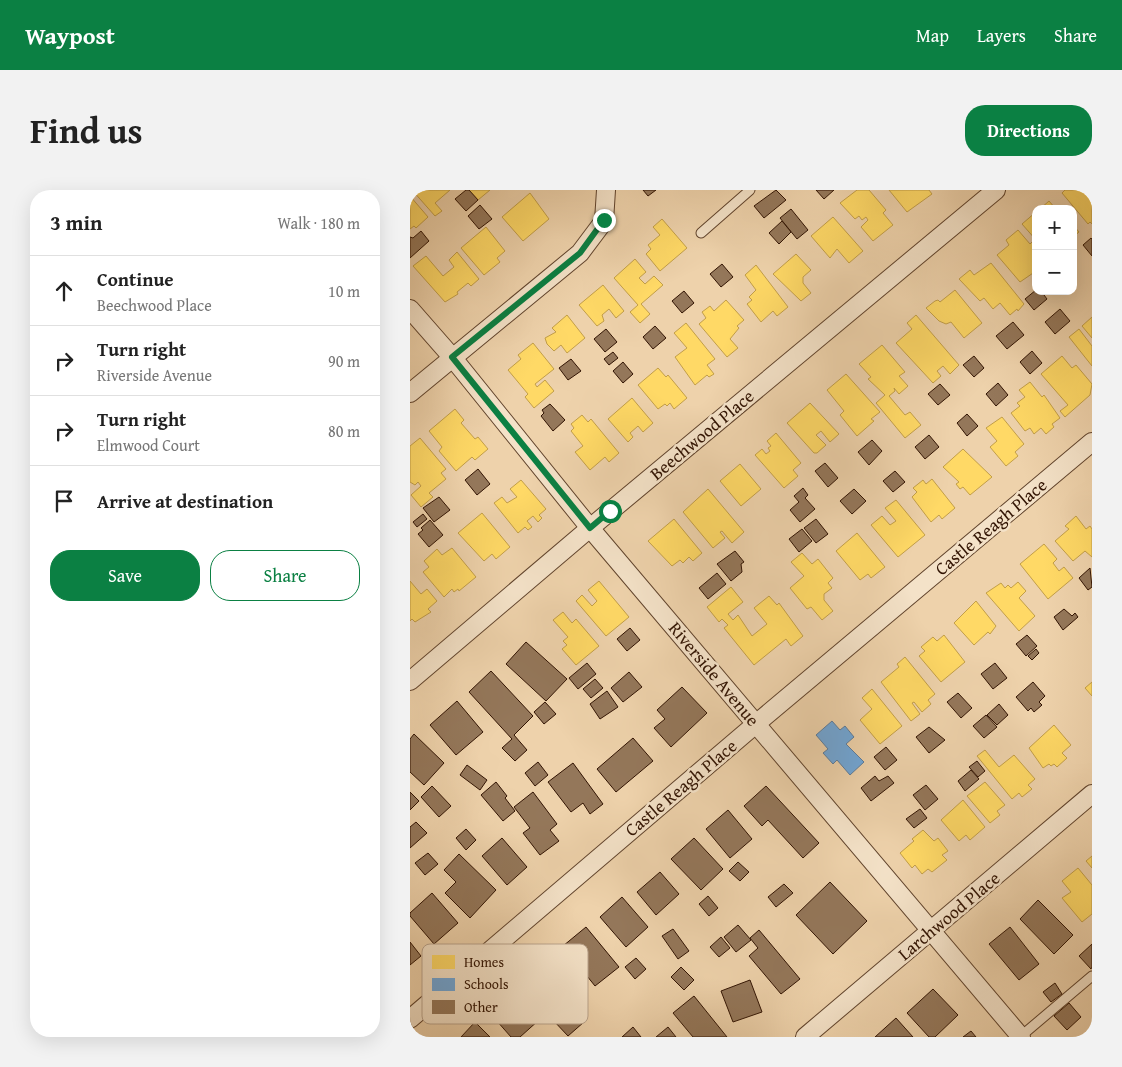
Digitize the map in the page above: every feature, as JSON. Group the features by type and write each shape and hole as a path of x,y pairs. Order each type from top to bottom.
{"street":[{"path":"410,393 580,253 604,220 606,190"},
{"name":"Beechwood Place","path":"410,681 590,528 996,190"},
{"name":"Riverside Avenue","path":"410,308 590,528 1021,1037"},
{"name":"Castle Reagh Place","path":"498,944 757,723 1092,442"},
{"name":"Larchwood Place","path":"806,1037 1092,794"},
{"name":"Castle Reagh Place","path":"410,1019 422,1009"}],"lane":[{"path":"701,233 750,190"},
{"path":"1021,1037 1092,976"}],"building: Homes":[{"path":"412,190 450,190 435,203 442,211 435,216"},
{"path":"469,190 490,190 478,200"},
{"path":"857,190 869,190 886,210 883,213 893,225 873,241 861,227 868,220 866,217 862,220 859,216 855,219 840,203"},
{"path":"889,190 929,190 932,194 907,212"},
{"path":"1065,190 1092,190 1092,224 1090,222 1088,224 1077,211 1077,205 1072,205 1062,193"},
{"path":"530,193 549,219 523,241 502,217"},
{"path":"410,196 428,217 416,228 414,226 410,229"},
{"path":"1049,201 1052,205 1044,205"},
{"path":"1032,215 1032,235 1022,224"},
{"path":"833,217 863,251 849,263 837,249 830,258 811,236"},
{"path":"662,219 687,248 660,271 646,254 651,249 648,245 660,235 653,227"},
{"path":"486,227 505,251 497,258 500,262 484,275 461,248"},
{"path":"1018,230 1030,244 1032,242 1032,274 1020,282 997,255 1009,245 1006,240"},
{"path":"457,252 479,279 471,286 468,283 457,292 458,294 445,302 413,266 426,256 443,276 454,267 449,260"},
{"path":"796,254 811,270 803,277 803,283 811,293 801,301 773,274"},
{"path":"635,259 646,272 639,278 645,284 654,276 663,285 641,304 650,314 640,323 630,312 638,305 614,278"},
{"path":"991,263 1024,304 1018,311 1017,309 1010,315 1000,303 993,309 984,298 980,301 959,279 970,270 974,275"},
{"path":"756,265 788,307 777,316 773,311 761,322 747,304 752,300 749,297 756,290 745,275"},
{"path":"603,285 624,311 616,318 609,309 602,315 604,321 597,326 579,305"},
{"path":"955,290 982,323 964,338 951,322 946,324 939,321 926,308 935,301 938,300 940,302"},
{"path":"726,300 744,320 737,326 739,328 730,339 738,348 727,357 699,324 706,318 702,312 710,306 714,311"},
{"path":"567,315 585,338 567,353 561,345 554,351 547,344 545,338 556,332 552,328"},
{"path":"916,315 959,365 950,374 943,366 937,371 941,376 933,383 896,343 912,329 907,323"},
{"path":"1092,317 1092,338 1082,326"},
{"path":"686,323 715,359 707,365 714,374 709,377 707,375 695,385 675,357 687,348 674,333"},
{"path":"1079,329 1092,346 1092,366 1069,337"},
{"path":"533,343 554,369 535,384 537,387 545,380 554,391 534,408 525,397 528,394 508,370 521,359 518,355"},
{"path":"882,345 905,372 899,376 908,386 899,394 894,388 895,391 889,396 905,415 910,412 921,425 905,438 876,403 885,395 868,379 871,377 859,364"},
{"path":"1062,356 1072,368 1076,365 1092,384 1090,395 1065,417 1060,411 1068,405 1041,374"},
{"path":"658,368 666,377 668,375 687,398 674,409 670,403 658,409 638,385"},
{"path":"846,374 880,412 871,419 874,421 857,436 840,415 844,411 827,390"},
{"path":"1030,382 1042,397 1044,395 1060,418 1052,424 1054,427 1046,434 1041,428 1034,434 1030,428 1025,431 1011,413 1020,406 1017,403 1025,397 1019,390"},
{"path":"632,398 653,423 643,432 638,426 630,433 633,437 628,442 608,419"},
{"path":"810,403 839,434 830,442 821,431 816,435 826,445 817,453 814,453 787,423"},
{"path":"455,409 464,420 461,423 475,439 478,437 488,449 475,460 472,457 456,471 439,451 442,447 429,431"},
{"path":"582,415 588,422 591,419 619,453 609,462 605,457 590,470 575,452 583,446 571,431 574,428 571,424"},
{"path":"1002,417 1024,444 1015,452 1018,456 1006,466 990,447 997,441 986,428"},
{"path":"776,433 801,463 793,470 798,476 784,488 755,455 762,449 766,454 770,451 768,448 771,446 767,441"},
{"path":"420,438 446,469 441,473 446,479 429,493 433,497 421,507 411,495 421,486 418,482 415,485 410,482 410,446"},
{"path":"963,449 992,477 970,495 963,487 960,489 956,484 959,482 943,467"},
{"path":"740,464 761,489 741,506 720,481"},
{"path":"932,479 955,508 942,519 939,515 931,522 912,497 917,492 913,488 923,480 926,484"},
{"path":"521,480 546,509 539,515 542,518 538,522 533,516 527,521 532,527 528,530 525,527 518,533 494,503 502,497 507,503 517,497 510,489"},
{"path":"708,489 744,532 732,543 722,531 720,532 725,538 713,548 683,512"},
{"path":"896,500 925,535 898,557 871,525 882,516 890,525 896,521 885,508"},
{"path":"482,513 510,547 496,559 492,554 484,561 458,533"},
{"path":"1076,516 1086,529 1090,526 1092,529 1092,557 1085,551 1073,561 1055,541 1069,529 1065,526"},
{"path":"674,519 702,553 693,561 689,557 683,563 680,560 672,566 648,541"},
{"path":"857,533 885,567 871,578 868,574 860,580 836,551"},
{"path":"1044,544 1057,559 1053,563 1059,571 1064,567 1073,578 1048,599 1020,564"},
{"path":"452,548 476,577 459,591 458,589 454,592 452,589 444,597 423,572 429,567 424,561 437,549 442,555"},
{"path":"802,553 812,564 818,559 833,578 828,583 832,588 824,594 824,600 833,611 822,620 811,607 807,609 790,588 804,576 791,562"},
{"path":"410,581 421,594 427,589 437,601 428,609 431,612 415,622 412,619 410,621"},
{"path":"599,581 629,617 606,636 576,601 582,595 592,606 597,601 588,590"},
{"path":"1018,582 1026,591 1019,598 1035,616 1019,631 986,593 1001,583 1005,588 1008,585 1011,588"},
{"path":"731,587 743,602 728,614 733,620 738,615 752,636 767,624 754,608 769,596 777,605 779,603 803,636 791,646 786,639 754,665 724,628 728,625 722,619 719,622 707,607"},
{"path":"976,601 996,626 990,634 988,632 974,645 954,623"},
{"path":"563,612 572,623 576,619 599,646 576,665 562,649 567,645 563,641 568,637 553,620"},
{"path":"944,635 965,662 941,682 919,656 925,651 921,647 933,637 937,641"},
{"path":"905,657 935,694 928,700 931,704 922,712 914,702 912,703 920,714 911,721 881,682 899,667 897,664"},
{"path":"1092,682 1092,696 1085,688"},
{"path":"872,689 902,726 880,744 860,720 872,709 862,698"},
{"path":"1054,725 1071,745 1062,753 1067,758 1057,767 1054,764 1051,766 1049,764 1043,768 1029,748"},
{"path":"985,750 999,767 1014,755 1035,779 1028,785 1032,789 1022,797 1019,793 1012,799 977,756"},
{"path":"985,782 1005,805 997,811 1000,815 990,823 967,796"},
{"path":"963,800 985,827 970,840 966,835 959,841 941,820"},
{"path":"923,830 934,841 938,838 948,851 942,855 947,860 932,872 928,869 922,874 915,865 912,868 900,853"},
{"path":"1092,856 1092,868 1086,861"},
{"path":"1078,868 1092,885 1092,914 1082,922 1062,898 1071,892 1062,881"}],"building: Schools":[{"path":"832,721 840,730 845,726 854,737 846,744 864,762 850,775 837,760 833,764 823,753 828,749 816,735"}],"building: Other":[{"path":"466,190 469,190 478,200 466,211 455,199"},
{"path":"643,190 656,190 648,196"},
{"path":"776,190 786,200 764,218 754,206"},
{"path":"816,190 834,190 824,199"},
{"path":"480,205 492,219 479,229 468,216"},
{"path":"791,209 808,230 797,239 780,218"},
{"path":"782,221 791,232 779,244 769,233"},
{"path":"421,231 429,241 410,258 410,237 413,238"},
{"path":"1092,239 1092,256 1083,245"},
{"path":"722,264 733,277 721,287 710,274"},
{"path":"684,291 694,303 682,313 672,301"},
{"path":"1032,293 1032,295 1044,295 1047,299 1034,310 1025,299"},
{"path":"1060,309 1070,321 1055,334 1045,322"},
{"path":"1013,322 1024,335 1007,349 996,336"},
{"path":"655,326 666,338 653,349 643,337"},
{"path":"606,329 617,342 605,352 594,339"},
{"path":"1032,351 1042,363 1030,374 1020,362"},
{"path":"613,352 618,358 609,365 604,359"},
{"path":"974,356 984,368 974,377 963,365"},
{"path":"571,359 581,371 568,380 559,368"},
{"path":"623,362 633,374 623,383 613,371"},
{"path":"998,383 1008,395 996,406 986,394"},
{"path":"940,384 950,395 938,405 928,394"},
{"path":"550,404 565,420 553,431 541,416 544,413 542,410"},
{"path":"967,414 978,426 967,436 957,423"},
{"path":"929,435 939,447 925,459 915,447"},
{"path":"872,440 882,451 869,465 858,452"},
{"path":"825,463 838,478 828,487 815,471"},
{"path":"478,469 490,484 477,495 465,480"},
{"path":"895,471 905,482 893,492 883,481"},
{"path":"803,488 808,495 805,498 815,509 800,522 790,510 799,502 794,496"},
{"path":"854,489 866,501 852,514 840,501"},
{"path":"439,497 450,510 434,522 423,508"},
{"path":"423,514 427,519 417,527 413,522"},
{"path":"816,519 828,534 816,543 804,528"},
{"path":"430,520 443,535 429,547 418,534 423,530 421,528"},
{"path":"802,529 812,541 799,552 789,539"},
{"path":"735,551 744,562 741,564 742,572 731,581 717,564"},
{"path":"1090,568 1092,587 1088,590 1079,578"},
{"path":"717,573 726,584 708,599 699,588"},
{"path":"1064,609 1072,616 1075,613 1078,617 1063,630 1054,617"},
{"path":"630,628 640,640 627,651 617,639"},
{"path":"1027,635 1037,646 1026,656 1016,644"},
{"path":"526,642 567,679 546,701 506,664"},
{"path":"1036,649 1039,653 1032,660 1028,656"},
{"path":"587,663 596,674 578,689 569,678"},
{"path":"995,663 1007,678 993,689 981,674"},
{"path":"491,671 533,716 514,735 527,750 515,761 502,748 512,739 469,692"},
{"path":"629,672 642,687 623,702 611,688"},
{"path":"595,679 603,688 591,698 583,689"},
{"path":"1033,682 1045,696 1039,702 1042,705 1034,712 1031,708 1028,711 1016,697"},
{"path":"682,687 707,713 671,747 654,728 665,719 657,710"},
{"path":"607,691 618,707 600,719 590,704"},
{"path":"958,693 972,708 961,718 947,702"},
{"path":"457,701 483,732 456,755 430,725"},
{"path":"545,702 556,714 544,724 534,712"},
{"path":"999,704 1008,715 997,725 987,715"},
{"path":"986,715 997,727 984,738 973,726"},
{"path":"929,727 945,740 929,753 916,737"},
{"path":"414,734 444,763 424,785 410,772 410,739"},
{"path":"633,738 653,761 616,792 597,769"},
{"path":"886,747 897,760 885,770 874,757"},
{"path":"977,761 985,771 978,777 969,767"},
{"path":"538,762 548,775 535,786 525,773"},
{"path":"573,763 603,804 590,814 583,803 571,812 548,782"},
{"path":"467,765 487,780 480,790 460,775"},
{"path":"971,770 979,779 965,791 958,781"},
{"path":"875,776 879,781 888,776 894,783 871,801 861,788"},
{"path":"496,782 507,796 505,798 515,811 503,821 481,795"},
{"path":"926,785 938,799 925,810 913,795"},
{"path":"432,786 451,806 439,817 421,797"},
{"path":"766,786 819,843 803,858 768,820 762,826 744,806"},
{"path":"410,792 419,801 410,810"},
{"path":"533,792 557,824 550,830 559,841 540,855 523,833 530,828 514,807"},
{"path":"920,809 927,818 914,828 906,819"},
{"path":"728,810 752,839 730,858 706,829"},
{"path":"416,822 427,833 410,848 410,827"},
{"path":"466,829 476,840 466,850 456,838"},
{"path":"502,838 527,867 507,885 482,856"},
{"path":"694,838 723,869 701,890 671,859"},
{"path":"428,853 438,864 425,875 415,863"},
{"path":"459,854 496,890 470,918 445,893 456,882 444,870"},
{"path":"738,862 749,872 740,881 729,871"},
{"path":"660,872 679,894 656,915 637,892"},
{"path":"830,882 867,921 833,954 796,915"},
{"path":"784,884 793,893 776,907 768,897"},
{"path":"432,893 458,923 434,944 410,916 410,913"},
{"path":"708,896 718,908 709,916 699,904"},
{"path":"622,897 648,927 626,947 600,917"},
{"path":"1038,900 1073,935 1054,954 1020,919"},
{"path":"738,925 751,940 736,952 724,937"},
{"path":"586,927 619,967 595,986 588,977 588,944 565,944"},
{"path":"1010,927 1039,964 1019,980 989,944"},
{"path":"673,929 689,951 678,959 662,936"},
{"path":"759,930 800,979 781,994 749,956 758,948 750,938"},
{"path":"721,937 730,948 719,957 710,947"},
{"path":"410,942 421,956 410,965"},
{"path":"1092,944 1092,967 1091,969 1079,956"},
{"path":"636,958 646,969 635,979 625,967"},
{"path":"681,967 694,980 684,990 671,977"},
{"path":"750,980 762,1012 733,1022 721,991"},
{"path":"1055,983 1062,994 1051,1002 1043,992"},
{"path":"933,989 958,1015 935,1037 929,1037 907,1013"},
{"path":"694,996 727,1037 693,1037 673,1013"},
{"path":"1069,1003 1081,1017 1067,1030 1054,1016"},
{"path":"896,1018 913,1037 875,1037"},
{"path":"473,1024 477,1024 490,1037 461,1037"},
{"path":"500,1024 535,1024 520,1037 511,1037"},
{"path":"557,1024 582,1024 568,1036"},
{"path":"633,1027 641,1037 622,1037"},
{"path":"668,1027 676,1037 656,1037"},
{"path":"971,1031 976,1037 963,1037"}],"route":[{"path":"604,220 580,253 452,357 590,528 610,511"}]}
